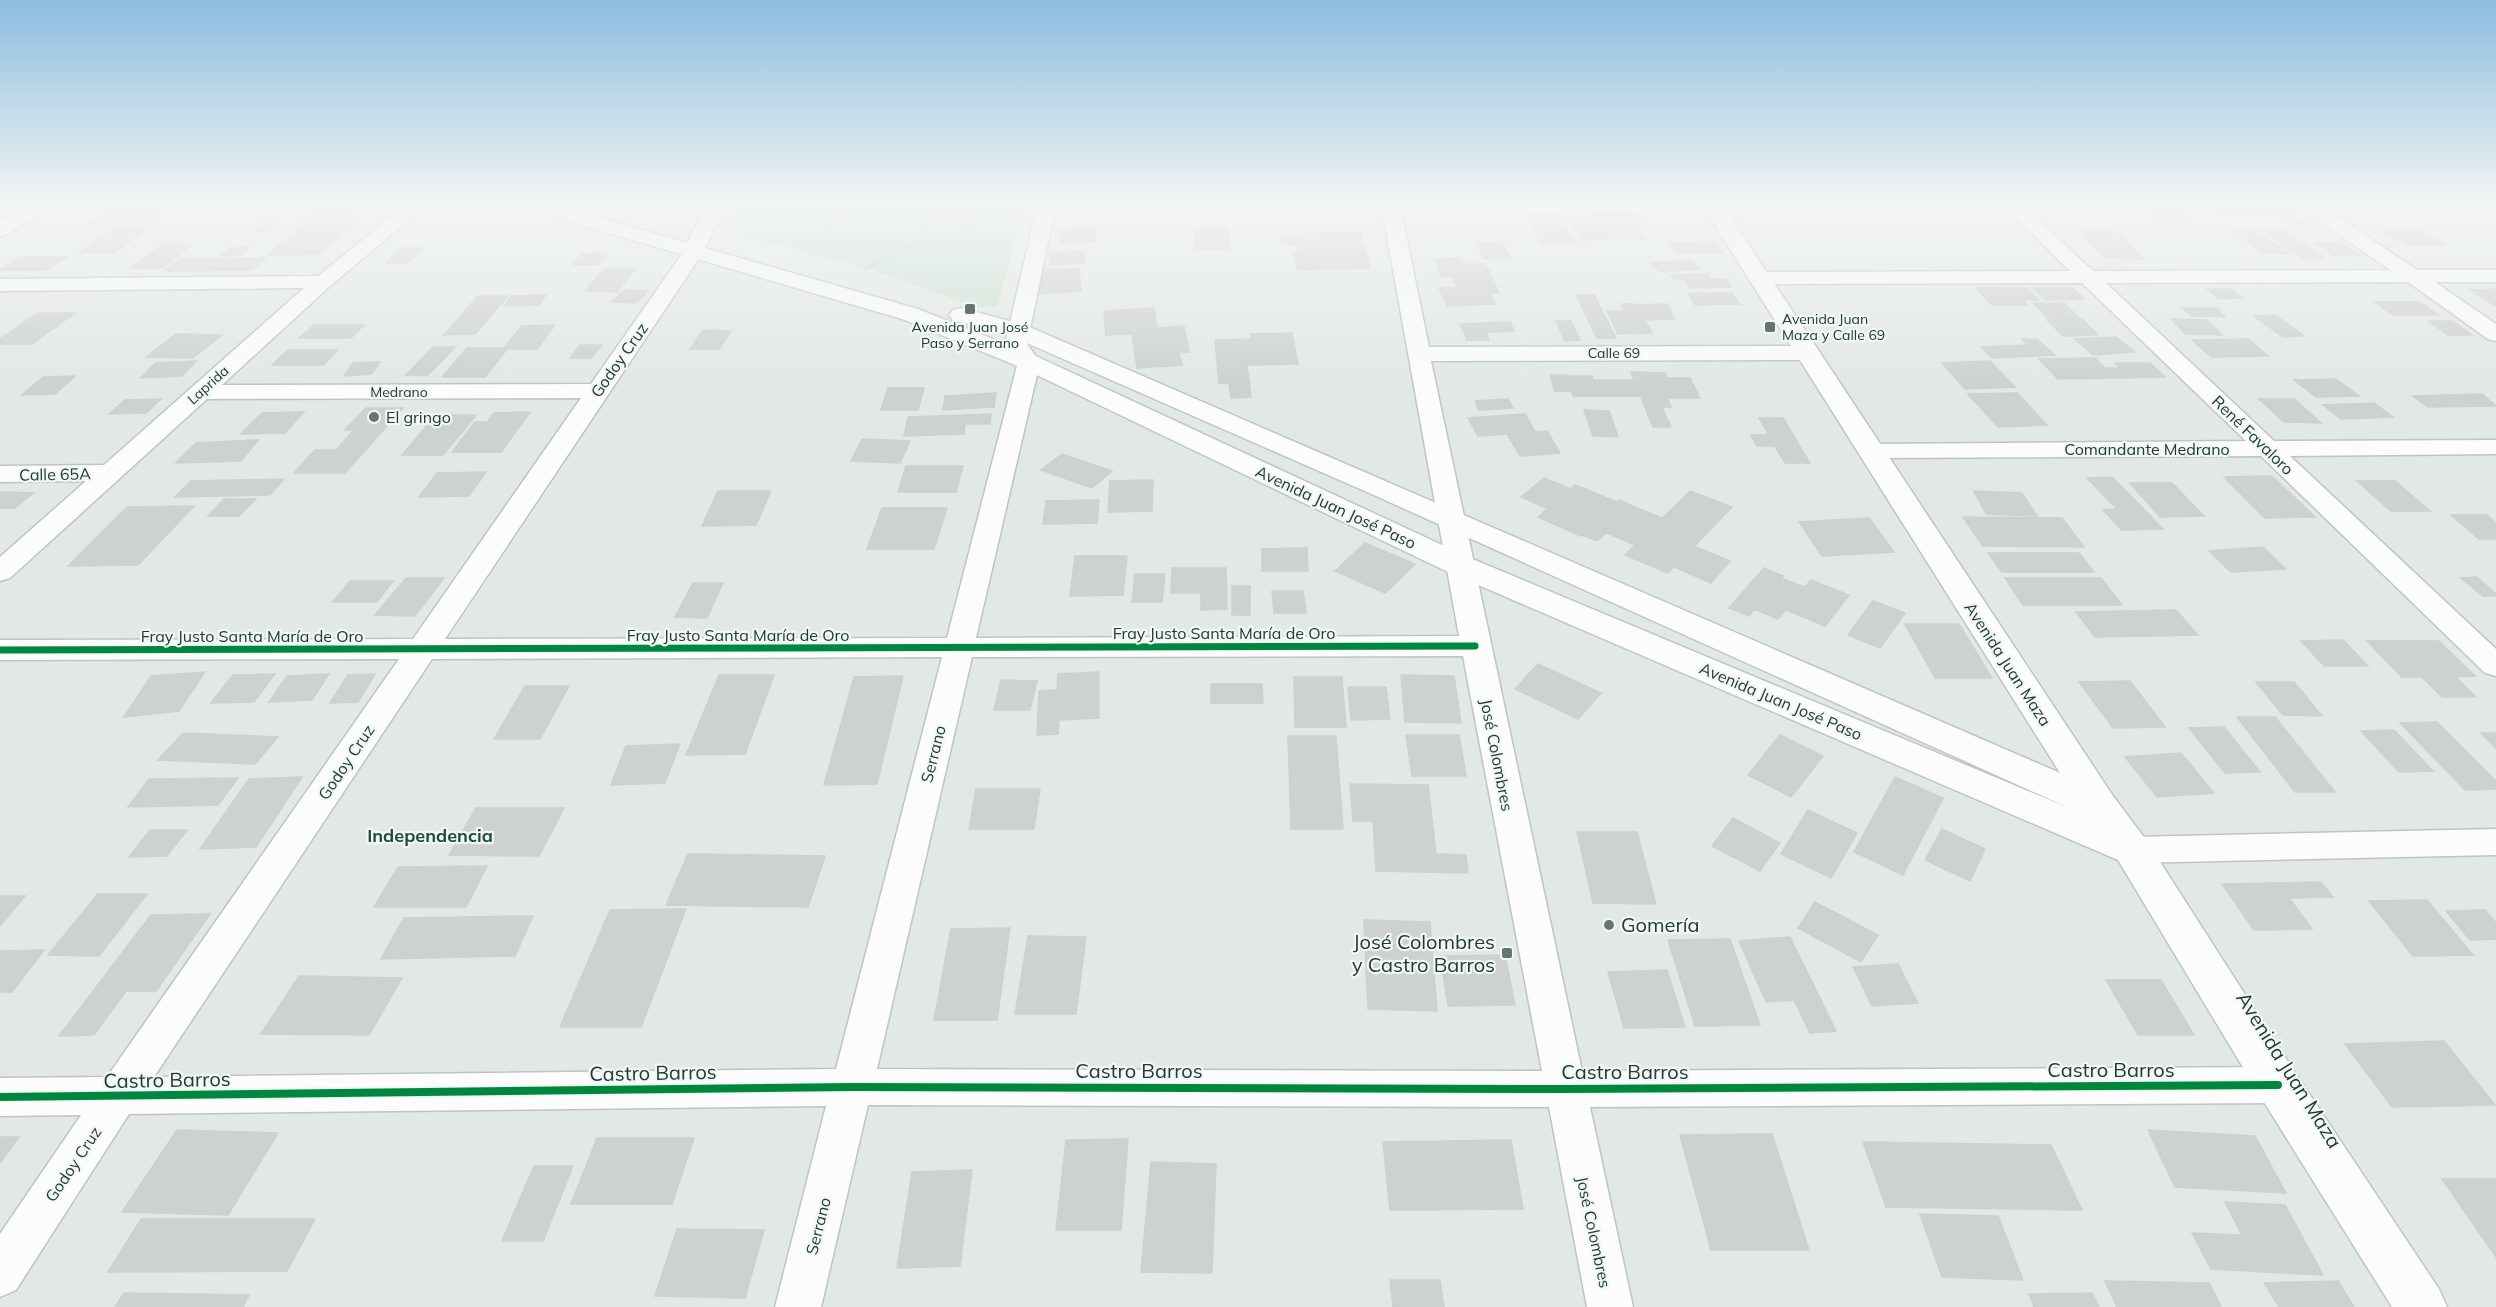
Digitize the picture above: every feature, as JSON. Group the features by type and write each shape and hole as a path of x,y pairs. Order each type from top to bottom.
{"main road":[{"name":"Avenida Juan José Paso","path":"771,264 910,314 1024,347 1459,565 2132,850"},
{"name":"Avenida Juan José Paso","path":"802,264 849,279 1024,347 1450,519 2100,806"},
{"name":"Avenida Juan Maza","path":"1751,264 2100,806 2132,850 2278,1085 2421,1307"}],"street":[{"name":"Laprida","path":"0,572 345,264"},
{"name":"Godoy Cruz","path":"0,1274 117,1097 597,391 676,264"},
{"name":"Serrano","path":"798,1307 959,648 1024,347 1037,264"},
{"name":"José Colombres","path":"1402,264 1475,646 1610,1307"},
{"name":"René Favaloro","path":"2074,264 2496,666"},
{"path":"2395,264 2496,334"},
{"path":"1760,278 2496,276"},
{"path":"0,285 323,282"},
{"name":"Calle 69","path":"1419,354 1809,353"},
{"name":"Medrano","path":"200,392 597,391"},
{"name":"Comandante Medrano","path":"1871,451 2496,447"},
{"name":"Calle 65A","path":"0,474 110,473"},
{"name":"Fray Justo Santa María de Oro","path":"0,650 1475,646"},
{"path":"2132,850 2496,842"},
{"name":"Castro Barros","path":"0,1097 852,1087 1564,1089 2278,1085"}],"path":[{"path":"849,279 876,264"}],"green space":[{"path":"850,264 1008,264 997,306 976,307 879,272"}],"building":[{"path":"9,264 56,264 47,270 0,270"},
{"path":"136,264 168,264 163,268 131,268"},
{"path":"173,264 259,264 252,270 164,271"},
{"path":"1297,264 1369,264 1370,268 1298,270"},
{"path":"1437,264 1485,264 1491,275 1442,277"},
{"path":"1652,264 1695,264 1700,269 1660,272"},
{"path":"1079,268 1081,291 1037,294 1036,271"},
{"path":"604,269 635,269 617,292 585,291"},
{"path":"1708,274 1711,279 1726,279 1731,287 1690,288 1685,280 1675,280 1671,275"},
{"path":"1491,275 1499,293 1490,293 1495,304 1447,306 1439,288 1457,288 1452,276"},
{"path":"1976,288 2027,288 2039,300 2023,300 2027,305 1992,305"},
{"path":"2033,288 2073,288 2084,299 2045,300"},
{"path":"2207,289 2230,289 2242,298 2219,299"},
{"path":"2496,289 2496,306 2470,290"},
{"path":"624,290 648,291 637,303 612,302"},
{"path":"1688,293 1732,293 1740,304 1695,305"},
{"path":"546,295 539,305 504,306 512,296"},
{"path":"1576,295 1594,295 1616,338 1597,338"},
{"path":"478,296 508,296 475,334 444,335"},
{"path":"2375,302 2420,302 2438,315 2393,315"},
{"path":"2033,303 2064,303 2079,318 2048,318"},
{"path":"1621,304 1636,304 1652,333 1618,334 1607,311 1625,311"},
{"path":"1667,304 1675,319 1645,320 1637,305"},
{"path":"1154,308 1157,328 1184,326 1189,352 1179,352 1182,365 1137,368 1132,334 1106,335 1104,311"},
{"path":"2182,308 2216,308 2225,317 2192,316"},
{"path":"38,313 75,313 32,344 0,344 0,339"},
{"path":"2275,315 2304,336 2283,337 2254,316"},
{"path":"2082,319 2098,335 2063,336 2047,320"},
{"path":"2171,319 2207,320 2222,335 2186,334"},
{"path":"1556,321 1571,321 1580,340 1565,341"},
{"path":"2429,321 2453,321 2472,335 2448,335"},
{"path":"1510,322 1514,331 1486,332 1489,340 1467,340 1460,324"},
{"path":"314,325 364,325 351,338 299,338"},
{"path":"555,325 537,349 507,349 485,377 442,377 467,348 504,348 522,326"},
{"path":"703,330 731,331 719,349 690,349"},
{"path":"1292,333 1298,364 1255,365 1251,334"},
{"path":"176,334 222,335 193,358 146,357"},
{"path":"2116,337 2135,352 2093,355 2075,339"},
{"path":"1252,339 1255,365 1247,365 1251,397 1231,398 1229,383 1219,383 1215,340"},
{"path":"2022,339 2037,339 2055,355 1992,358 1981,347 2028,345"},
{"path":"2248,339 2268,356 2211,357 2192,340"},
{"path":"580,345 602,345 591,358 570,358"},
{"path":"433,347 455,347 428,375 406,375"},
{"path":"288,350 338,350 323,365 272,365"},
{"path":"2095,358 2105,368 2120,368 2115,363 2150,363 2165,377 2058,379 2039,359"},
{"path":"196,361 182,376 141,378 155,363"},
{"path":"1990,361 2015,387 1965,389 1942,363"},
{"path":"380,362 371,374 344,376 353,363"},
{"path":"1631,372 1665,373 1676,398 1667,398 1671,407 1662,407 1671,427 1653,427"},
{"path":"1550,375 1566,375 1572,391 1555,391"},
{"path":"75,376 55,394 22,395 43,377"},
{"path":"1567,376 1592,376 1599,396 1573,396"},
{"path":"1667,378 1690,378 1700,398 1676,398"},
{"path":"2336,379 2359,396 2316,397 2294,380"},
{"path":"1594,380 1634,380 1641,396 1599,396"},
{"path":"888,388 924,388 918,410 881,410"},
{"path":"996,393 994,407 943,410 945,396"},
{"path":"2017,393 2047,425 1998,427 1968,394"},
{"path":"2482,394 2496,406 2428,407 2413,396"},
{"path":"161,399 146,413 109,414 125,400"},
{"path":"1508,399 1513,408 1479,410 1475,401"},
{"path":"2259,399 2294,399 2321,423 2284,422"},
{"path":"2374,403 2393,417 2341,419 2323,405"},
{"path":"366,408 403,408 345,473 294,473 315,450 336,450 354,430 345,430"},
{"path":"1584,410 1609,411 1618,437 1593,436"},
{"path":"304,412 285,433 241,434 262,413"},
{"path":"530,412 501,452 452,452 475,422 487,422 494,413"},
{"path":"991,414 990,424 965,424 964,434 904,436 908,417"},
{"path":"1525,414 1535,432 1547,431 1560,453 1520,456 1507,434 1478,436 1468,418"},
{"path":"436,415 476,415 443,455 402,455"},
{"path":"1759,418 1783,418 1810,463 1785,463 1775,446 1757,446 1751,435 1769,435"},
{"path":"862,439 910,441 900,463 851,461"},
{"path":"258,440 241,461 176,463 196,443"},
{"path":"1062,454 1112,471 1092,488 1041,470"},
{"path":"906,466 963,466 956,492 898,492"},
{"path":"486,472 469,496 419,497 437,473"},
{"path":"2272,476 2315,517 2265,518 2224,477"},
{"path":"2112,477 2163,529 2122,530 2103,510 2117,509 2087,478"},
{"path":"1544,478 1571,489 1549,509 1521,497"},
{"path":"284,479 270,495 175,497 191,481"},
{"path":"1153,480 1152,511 1108,512 1110,481"},
{"path":"2357,481 2395,481 2430,511 2391,511"},
{"path":"2130,483 2172,483 2204,516 2160,517"},
{"path":"1575,485 1617,502 1581,536 1538,517"},
{"path":"718,491 771,491 756,525 702,526"},
{"path":"1690,491 1732,507 1668,573 1625,555"},
{"path":"1974,491 2022,493 2037,516 1986,514"},
{"path":"0,492 33,493 15,508 0,508"},
{"path":"224,499 256,499 239,516 208,516"},
{"path":"1099,500 1097,523 1043,524 1046,501"},
{"path":"1619,500 1630,505 1602,531 1606,533 1597,541 1582,535"},
{"path":"1630,505 1662,518 1635,545 1602,531"},
{"path":"194,506 138,565 68,566 127,507"},
{"path":"882,508 947,508 934,549 867,549"},
{"path":"2451,515 2487,515 2496,523 2496,539 2479,539"},
{"path":"1963,517 2062,518 2084,547 1983,546"},
{"path":"1869,518 1894,552 1822,556 1799,522"},
{"path":"1365,543 1415,564 1385,593 1335,571"},
{"path":"1694,546 1730,561 1711,583 1674,567"},
{"path":"2263,547 2286,569 2231,572 2209,551"},
{"path":"1307,548 1308,571 1262,571 1262,549"},
{"path":"1988,553 2079,553 2094,572 2002,572"},
{"path":"1075,556 1127,556 1123,595 1070,596"},
{"path":"1172,568 1226,568 1227,609 1201,610 1201,593 1171,593"},
{"path":"1764,568 1783,576 1749,616 1729,608"},
{"path":"1135,574 1165,574 1162,602 1132,602"},
{"path":"2477,577 2496,596 2483,596 2461,578"},
{"path":"406,578 444,578 415,616 375,615"},
{"path":"1781,578 1805,587 1778,619 1754,609"},
{"path":"2005,578 2101,578 2122,605 2023,605"},
{"path":"1811,580 1849,595 1825,626 1786,610"},
{"path":"350,581 393,581 377,602 333,602"},
{"path":"693,583 723,583 707,618 675,617"},
{"path":"1232,586 1250,586 1250,615 1232,615"},
{"path":"1272,591 1303,591 1306,613 1274,613"},
{"path":"1873,601 1905,613 1880,648 1848,635"},
{"path":"2176,610 2198,635 2095,637 2076,612"},
{"path":"1905,624 1959,624 1992,678 1935,678"},
{"path":"2343,640 2368,666 2324,666 2301,641"},
{"path":"2367,641 2439,641 2475,676 2455,677 2476,697 2442,697 2422,677 2402,677"},
{"path":"1538,664 1601,693 1578,719 1515,689"},
{"path":"205,672 179,711 124,717 151,676"},
{"path":"1099,672 1099,718 1059,720 1058,734 1037,735 1039,691 1057,690 1058,674"},
{"path":"275,674 254,702 211,703 233,675"},
{"path":"329,674 312,700 269,702 287,676"},
{"path":"375,674 358,702 330,703 348,675"},
{"path":"719,675 774,675 745,754 686,755"},
{"path":"1401,675 1454,676 1461,723 1405,722"},
{"path":"903,676 877,784 824,785 854,677"},
{"path":"1294,677 1342,677 1346,727 1295,727"},
{"path":"1001,680 1037,681 1030,710 994,710"},
{"path":"2130,681 2165,727 2113,728 2079,682"},
{"path":"2256,682 2294,682 2322,716 2283,715"},
{"path":"1211,684 1262,684 1263,703 1211,703"},
{"path":"525,686 569,686 540,739 494,739"},
{"path":"1348,687 1386,687 1390,719 1351,720"},
{"path":"2237,717 2275,717 2335,792 2295,792"},
{"path":"2437,722 2496,781 2496,789 2465,790 2400,723"},
{"path":"2224,727 2260,772 2225,773 2189,728"},
{"path":"2394,730 2433,771 2399,772 2361,731"},
{"path":"183,733 278,737 255,764 158,760"},
{"path":"2481,733 2496,733 2496,749"},
{"path":"1406,735 1459,735 1466,776 1412,776"},
{"path":"1780,735 1823,756 1791,797 1748,775"},
{"path":"1288,736 1336,736 1343,829 1291,829"},
{"path":"680,744 665,783 611,785 626,746"},
{"path":"2181,753 2214,793 2157,797 2125,757"},
{"path":"302,777 256,847 200,849 249,779"},
{"path":"1895,777 1943,798 1903,875 1854,852"},
{"path":"238,778 218,805 128,807 149,779"},
{"path":"1350,784 1428,785 1436,854 1466,855 1468,873 1376,871 1373,821 1353,821"},
{"path":"976,789 1040,789 1034,829 969,829"},
{"path":"476,808 564,808 539,856 449,855"},
{"path":"1808,810 1857,833 1831,878 1781,854"},
{"path":"1733,818 1780,843 1760,871 1712,846"},
{"path":"1942,829 1985,849 1970,881 1925,860"},
{"path":"150,830 187,830 167,856 129,857"},
{"path":"1577,832 1637,832 1656,904 1593,903"},
{"path":"688,854 825,856 808,907 666,905"},
{"path":"487,866 466,907 374,907 398,867"},
{"path":"2321,882 2333,897 2289,898 2312,929 2254,930 2222,884"},
{"path":"98,894 147,894 99,956 48,955"},
{"path":"0,896 25,896 0,926"},
{"path":"2427,900 2473,955 2413,956 2369,901"},
{"path":"1815,902 1878,935 1861,962 1798,928"},
{"path":"686,909 641,1027 560,1027 610,910"},
{"path":"2485,910 2496,923 2496,939 2470,940 2446,911"},
{"path":"210,914 156,991 126,991 94,1035 59,1036 151,915"},
{"path":"533,916 515,956 381,959 404,918"},
{"path":"1364,920 1430,922 1437,1011 1368,1009"},
{"path":"1010,928 997,1020 934,1020 951,929"},
{"path":"1028,936 1086,937 1076,1014 1015,1014"},
{"path":"1790,937 1836,1031 1810,1033 1794,1000 1766,1002 1739,941"},
{"path":"1730,939 1760,1025 1695,1026 1668,940"},
{"path":"44,950 12,992 0,992 0,951"},
{"path":"1505,955 1515,1005 1448,1006 1440,956"},
{"path":"1898,964 1918,1003 1872,1006 1853,967"},
{"path":"1667,970 1685,1027 1624,1028 1608,972"},
{"path":"299,976 402,978 369,1035 261,1034"},
{"path":"2106,980 2161,980 2194,1035 2138,1035"},
{"path":"2444,1041 2495,1105 2392,1107 2345,1044"},
{"path":"177,1130 278,1133 228,1215 122,1212"},
{"path":"2148,1130 2255,1136 2286,1193 2175,1187"},
{"path":"1772,1134 1809,1250 1711,1250 1680,1135"},
{"path":"0,1137 19,1137 0,1163"},
{"path":"597,1138 694,1138 672,1204 571,1204"},
{"path":"1128,1139 1121,1230 1056,1230 1066,1140"},
{"path":"1511,1140 1523,1209 1390,1210 1383,1142"},
{"path":"1863,1142 2051,1145 2082,1210 1886,1207"},
{"path":"1151,1162 1216,1164 1212,1273 1141,1272"},
{"path":"534,1166 573,1166 543,1241 502,1241"},
{"path":"972,1170 960,1266 897,1268 912,1172"},
{"path":"2442,1179 2496,1179 2496,1257"},
{"path":"2225,1202 2285,1205 2323,1275 2211,1269 2192,1233 2242,1235"},
{"path":"1920,1214 1998,1216 2023,1280 1942,1277"},
{"path":"141,1219 315,1219 287,1271 108,1272"},
{"path":"677,1229 764,1230 745,1298 655,1296"},
{"path":"1390,1280 1440,1280 1444,1307 1393,1307"},
{"path":"2105,1281 2209,1283 2221,1307 2117,1307"},
{"path":"2338,1281 2354,1307 2279,1307 2264,1283"},
{"path":"124,1293 249,1295 243,1307 115,1307"},
{"path":"2092,1293 2099,1307 2034,1307 2029,1294"}],"cycle path":[{"path":"0,650 1475,646"},
{"path":"0,1097 852,1087 1564,1089 2278,1085"}],"place":[{"name":"Avenida Juan José Paso y Serrano","path":"970,309"},
{"name":"Avenida Juan Maza y Calle 69","path":"1770,327"},
{"name":"El gringo","path":"374,417"},
{"name":"Gomería","path":"1609,925"},
{"name":"José Colombres y Castro Barros","path":"1507,953"}],"district":[{"name":"Independencia","path":"430,836"}]}
